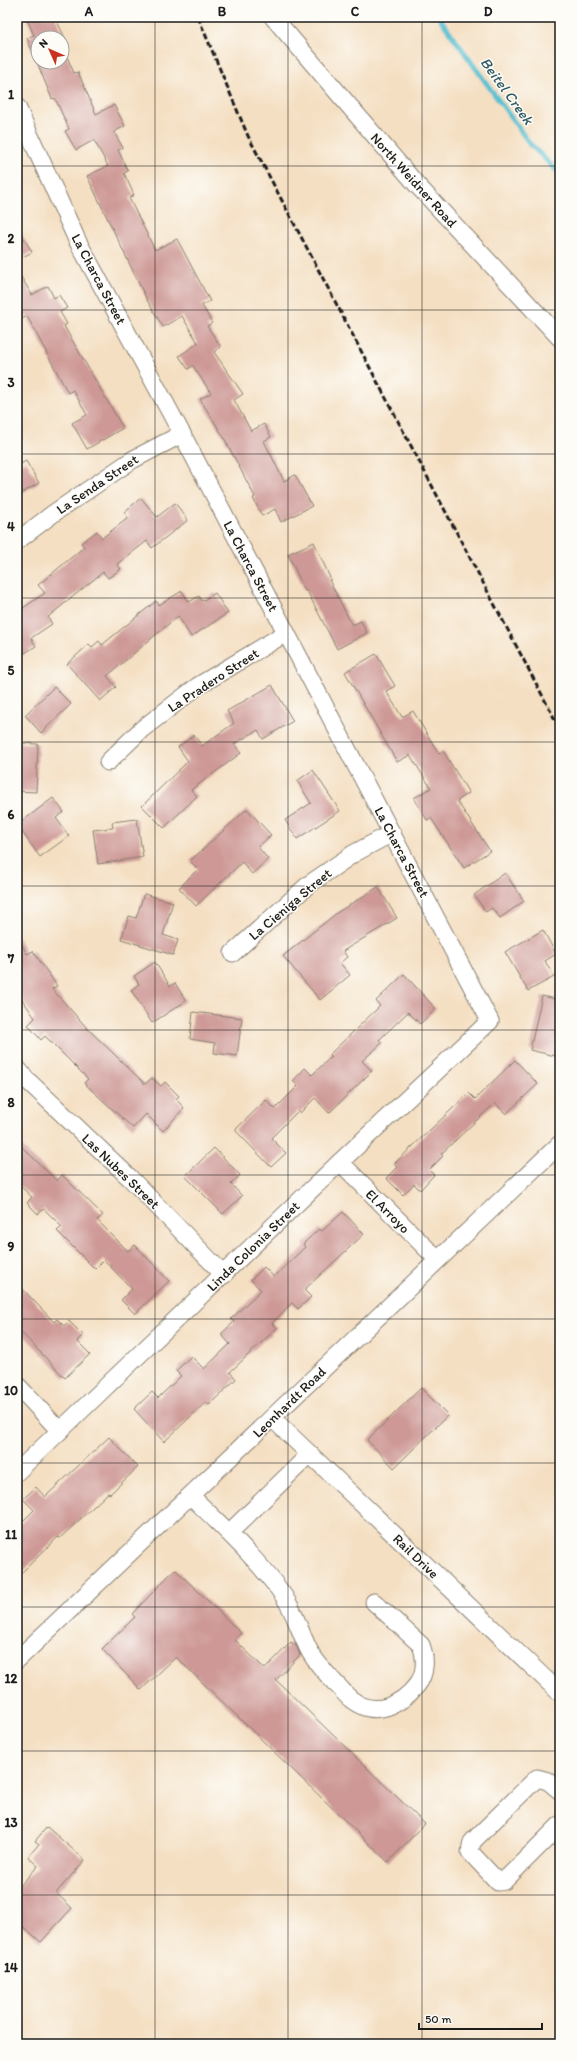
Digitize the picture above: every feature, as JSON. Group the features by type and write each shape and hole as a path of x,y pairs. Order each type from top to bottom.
{"street":[{"name":"North Weidner Road","path":"272,17 417,185 560,338"},
{"name":"La Charca Street","path":"17,108 77,240 182,434 490,1021"},
{"name":"La Senda Street","path":"17,541 54,513 132,460 182,434"},
{"name":"La Pradero Street","path":"108,762 142,729 198,686 286,633"},
{"name":"La Cieniga Street","path":"232,953 308,885 353,854 392,833"},
{"name":"Linda Colonia Street","path":"17,1472 224,1275 340,1162 490,1021"},
{"name":"Las Nubes Street","path":"17,1068 26,1080 130,1178 224,1275"},
{"name":"Leonhardt Road","path":"17,1660 437,1259 560,1144"},
{"name":"El Arroyo","path":"340,1162 437,1259"},
{"path":"17,1385 60,1431"},
{"name":"Rail Drive","path":"272,1418 560,1694"},
{"path":"230,1532 310,1454"},
{"path":"190,1496 230,1532 279,1589 295,1615 309,1651 325,1672 352,1701 372,1710 390,1707 406,1698 419,1683 425,1664 425,1654 421,1645 374,1602"},
{"path":"560,1791 548,1780 537,1778 472,1842 470,1852 498,1882 504,1881 560,1825"}],"building":[{"path":"26,17 55,17 61,30 32,30"},
{"path":"30,37 30,45 27,38"},
{"path":"70,64 74,73 78,72 96,114 114,105 125,126 114,132 123,148 118,150 128,171 124,173 134,195 129,198 155,250 177,239 210,301 202,305 212,323 207,326 221,347 214,352 243,394 234,400 251,431 264,424 271,437 264,441 284,481 295,475 312,506 281,522 275,509 262,516 253,498 255,497 223,436 200,399 211,393 193,366 188,369 179,356 198,343 182,316 163,327 147,300 87,176 108,166 94,140 76,150 65,131 69,129 55,98 52,99 40,70 70,70"},
{"path":"17,226 32,252 17,260"},
{"path":"17,270 32,295 48,286 54,298 59,295 67,308 60,312 67,324 64,326 123,428 87,449 72,423 87,415 73,390 68,393 27,316 17,322"},
{"path":"26,461 39,483 17,496 17,466"},
{"path":"141,498 157,517 175,503 188,520 152,548 147,541 117,564 121,569 108,578 103,572 48,617 52,624 31,638 36,646 17,658 17,612 45,593 38,585 84,547 81,543 97,531 102,538 128,518 124,512"},
{"path":"314,542 331,580 329,580 352,625 361,621 367,633 337,649 307,591 305,591 288,554"},
{"path":"182,591 189,602 199,596 202,601 215,593 228,613 191,637 178,616 107,676 116,687 100,701 67,664 89,644 92,647 99,641 102,645 156,601 159,605"},
{"path":"376,654 395,686 386,691 402,717 413,711 439,754 443,751 469,793 457,801 490,851 464,868 431,818 427,820 414,798 431,788 410,755 397,762 345,672"},
{"path":"272,685 293,721 263,739 258,730 234,744 241,753 191,790 197,796 164,828 142,806 188,761 178,747 194,735 202,746 234,723 227,711"},
{"path":"54,687 71,704 41,733 25,715"},
{"path":"17,743 38,744 36,792 17,791"},
{"path":"313,770 340,811 297,839 285,820 311,803 297,781"},
{"path":"53,798 64,812 56,818 69,836 40,857 17,825"},
{"path":"247,809 271,835 258,847 268,859 252,874 242,862 196,906 179,888 198,869 190,861"},
{"path":"137,819 143,857 98,864 93,830 113,828 112,822"},
{"path":"505,873 524,901 500,918 492,908 486,912 474,895"},
{"path":"378,887 397,918 343,951 347,957 340,963 350,975 320,1000 283,956 338,912"},
{"path":"144,894 173,902 163,935 178,940 173,955 121,939 129,916 136,918"},
{"path":"543,930 556,954 545,961 554,977 528,991 505,952"},
{"path":"17,936 27,954 33,951 57,986 52,989 88,1029 145,1084 152,1078 161,1086 165,1082 179,1096 176,1099 184,1108 163,1131 146,1114 133,1128 84,1083 88,1079 45,1036 41,1040 28,1025 35,1018 17,992"},
{"path":"155,962 170,986 175,983 186,1001 152,1023 131,990 139,984 134,976"},
{"path":"404,974 436,1009 420,1024 408,1012 379,1040 382,1043 362,1061 372,1071 329,1113 315,1098 300,1113 298,1111 271,1138 286,1153 271,1167 235,1130 266,1100 275,1109 298,1086 293,1081 305,1068 312,1075 331,1057 329,1055 380,1006 376,1001"},
{"path":"542,996 560,1000 560,1032 555,1056 530,1050"},
{"path":"193,1012 242,1018 237,1056 214,1053 215,1043 190,1039"},
{"path":"515,1060 538,1084 506,1114 495,1103 441,1154 443,1156 429,1170 434,1175 420,1190 414,1184 403,1195 386,1178 397,1167 394,1164 469,1093 475,1099"},
{"path":"17,1142 57,1181 62,1175 103,1215 97,1220 128,1251 135,1245 169,1281 135,1314 121,1300 132,1289 104,1260 95,1269 57,1231 62,1227 44,1209 38,1214 27,1203 32,1197 17,1183"},
{"path":"214,1148 240,1175 231,1184 242,1196 223,1214 185,1176"},
{"path":"343,1212 364,1234 304,1290 311,1297 298,1309 292,1303 272,1323 277,1328 230,1372 236,1379 209,1405 206,1402 164,1442 134,1409 152,1392 158,1398 181,1376 176,1371 191,1356 204,1369 230,1344 221,1334 234,1322 231,1319 261,1290 251,1280 264,1267 274,1277 305,1247 303,1244 319,1229 322,1231"},
{"path":"17,1283 54,1322 57,1319 64,1326 69,1321 83,1335 77,1341 90,1354 65,1378 17,1328"},
{"path":"421,1388 448,1415 394,1468 367,1440"},
{"path":"109,1437 138,1467 60,1538 58,1537 17,1577 17,1527 34,1510 23,1499 36,1487 45,1497"},
{"path":"175,1569 241,1633 235,1640 265,1669 291,1642 297,1647 300,1655 276,1680 425,1824 388,1862 176,1657 141,1690 102,1649 135,1617 132,1614"},
{"path":"47,1827 85,1860 56,1893 72,1908 41,1942 17,1921 17,1889 38,1866 28,1857 39,1844 35,1841"}],"waterway":[{"name":"Beitel Creek","path":"439,17 530,144 560,174"}],"railway":[{"path":"198,17 248,136 560,729"}]}
